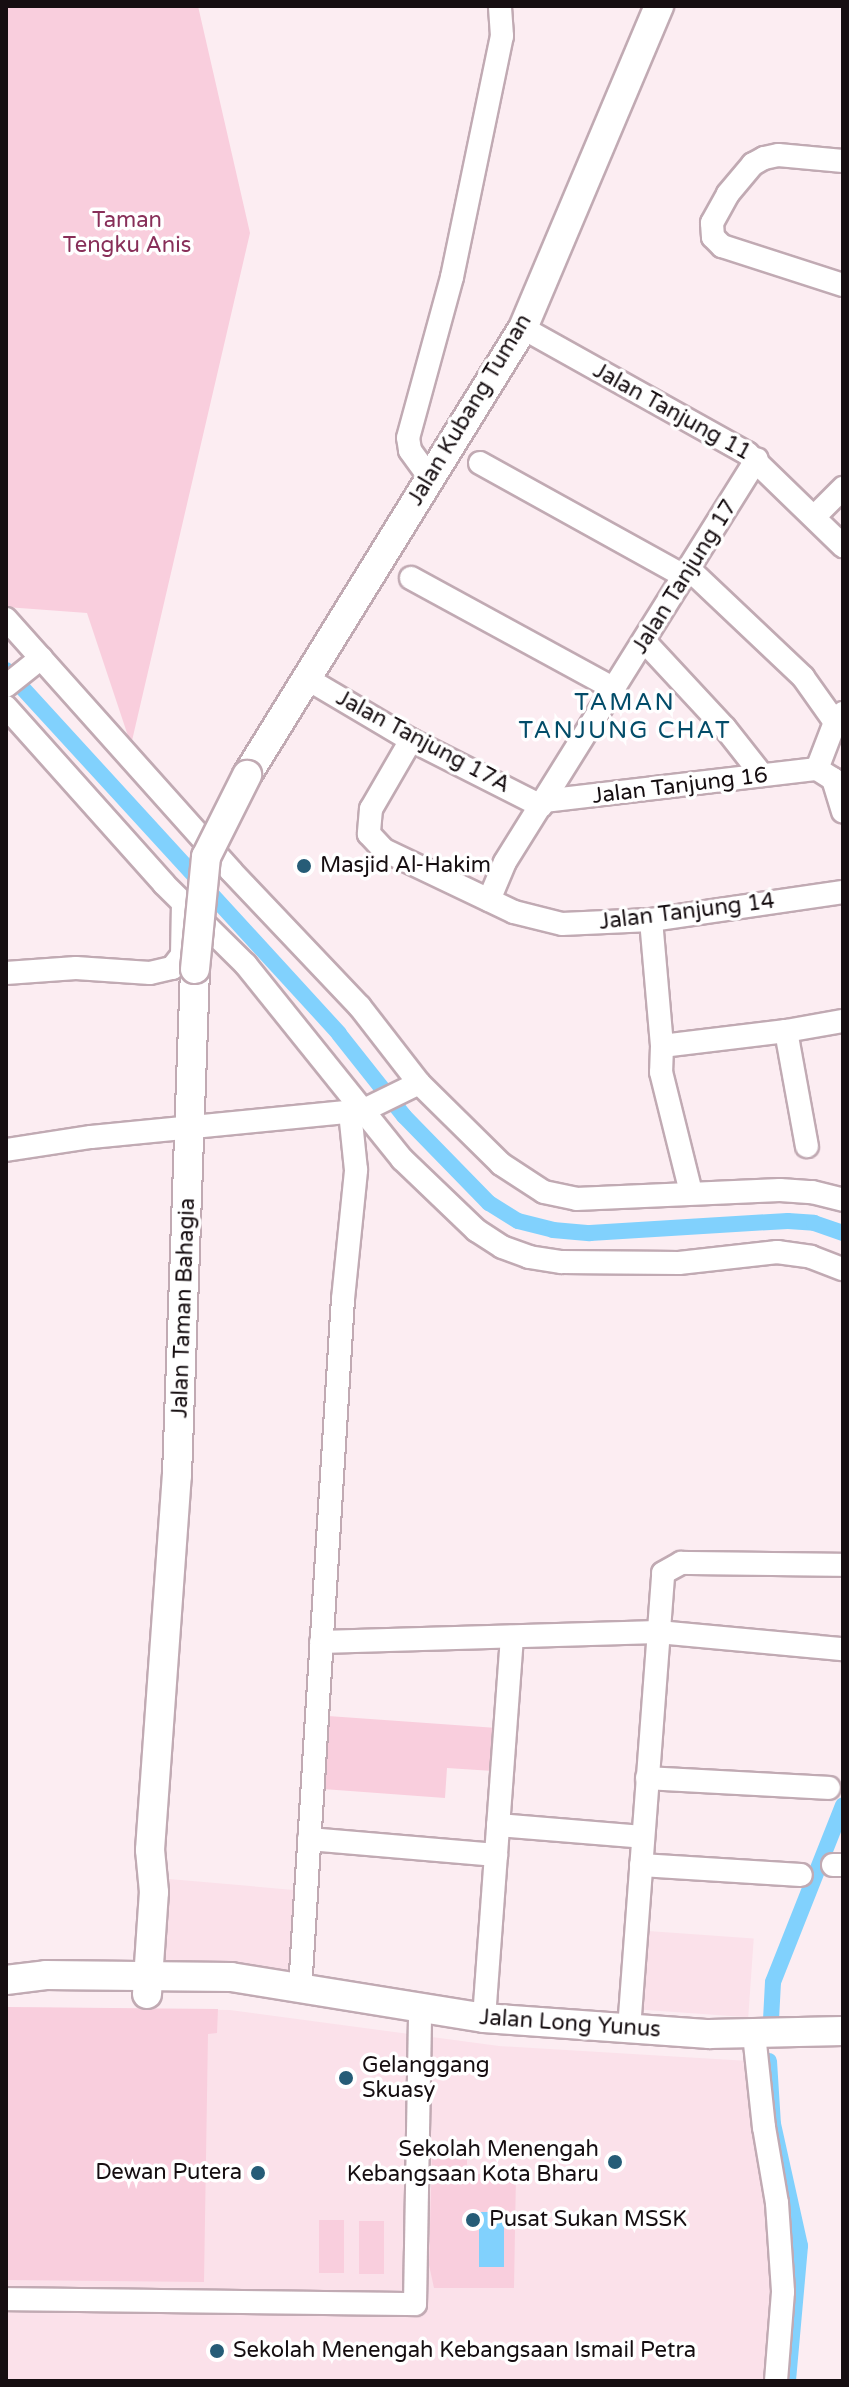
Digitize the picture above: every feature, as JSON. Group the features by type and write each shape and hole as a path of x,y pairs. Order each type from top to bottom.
{"main road":[{"name":"Jalan Kubang Tuman","path":"247,775 523,328 597,158 653,11"},
{"name":"Jalan Taman Bahagia","path":"139,1985 154,1892 150,1850 177,1475 195,969 206,857 247,775"},
{"name":"Jalan Long Yunus","path":"6,1983 48,1993 139,1985 300,1990 420,2011 629,2029 754,2034 843,2031"}],"street":[{"path":"430,478 410,450 408,438 452,277 502,36 500,6"},
{"path":"843,161 778,155 764,158 728,194 712,223 713,237 722,246 843,285"},
{"name":"Jalan Tanjung 11","path":"523,328 757,459 843,546"},
{"name":"Jalan Tanjung 17","path":"489,900 505,862 688,574 757,459"},
{"path":"480,463 688,574 803,677 839,718 817,769 833,779 843,811"},
{"path":"815,516 843,488"},
{"path":"411,578 615,689"},
{"path":"6,619 231,871 360,1007 412,1087 501,1164 544,1192 576,1199 780,1190 812,1192 843,1200"},
{"path":"645,642 725,728 762,775"},
{"path":"6,686 41,658"},
{"name":"Jalan Tanjung 17A","path":"306,678 411,740 542,804"},
{"path":"6,707 183,902 246,965 365,1108 402,1159 476,1230 502,1247 529,1257 562,1262 653,1264 777,1252 811,1257 843,1269"},
{"name":"Jalan Tanjung 14","path":"411,740 371,809 369,834 384,850 514,912 562,924 651,920 843,892"},
{"name":"Jalan Tanjung 16","path":"542,804 817,769"},
{"path":"6,973 76,968 150,973 172,968 182,955 183,902"},
{"path":"651,920 664,1089 691,1192"},
{"path":"662,1046 843,1021"},
{"path":"786,1031 807,1146"},
{"path":"6,1150 91,1137 365,1108 412,1087"},
{"path":"300,1990 343,1299 365,1108"},
{"path":"629,2029 661,1579 675,1564 843,1565"},
{"path":"321,1642 658,1632 843,1649"},
{"path":"484,2018 512,1637"},
{"path":"647,1778 829,1788"},
{"path":"498,1825 643,1837"},
{"path":"309,1839 496,1855"},
{"path":"641,1865 801,1875"},
{"path":"6,2299 415,2304 420,2011"},
{"path":"754,2034 777,2203 783,2292 776,2381"}],"shaded area":[{"path":"169,1879 297,1890 289,1971 162,1960"},
{"path":"648,1931 754,1938 748,2017 642,2010"},
{"path":"6,2007 230,2010 499,2046 749,2061 770,2199 772,2292 767,2381 6,2381"}],"green space":[{"name":"Taman Tengku Anis","path":"6,6 198,6 250,233 131,745 87,613 6,607"},
{"path":"328,1716 497,1728 493,1771 447,1768 445,1798 323,1789"},
{"path":"6,2007 218,2009 217,2033 208,2034 204,2282 6,2280"},
{"name":"Pusat Sukan MSSK","path":"432,2149 467,2150 467,2174 516,2174 514,2288 434,2288 429,2265"},
{"path":"319,2220 344,2220 344,2273 319,2273"},
{"path":"359,2221 384,2221 384,2274 359,2274"}],"water":[{"path":"479,2212 504,2212 504,2267 479,2267"}],"waterway":[{"path":"6,670 339,1034 404,1116 489,1203 518,1221 553,1230 590,1233 788,1221 814,1223 843,1233"},
{"path":"771,2020 773,1982 843,1805"},
{"path":"769,2061 773,2124 800,2246 788,2381"}],"place":[{"name":"Masjid Al-Hakim","path":"304,866"},
{"name":"Gelanggang Skuasy","path":"346,2078"},
{"name":"Sekolah Menengah Kebangsaan Kota Bharu","path":"615,2162"},
{"name":"Dewan Putera","path":"258,2173"},
{"name":"Pusat Sukan MSSK","path":"473,2220"},
{"name":"Sekolah Menengah Kebangsaan Ismail Petra","path":"217,2351"}],"district":[{"name":"TAMAN TANJUNG CHAT","path":"625,717"}]}
